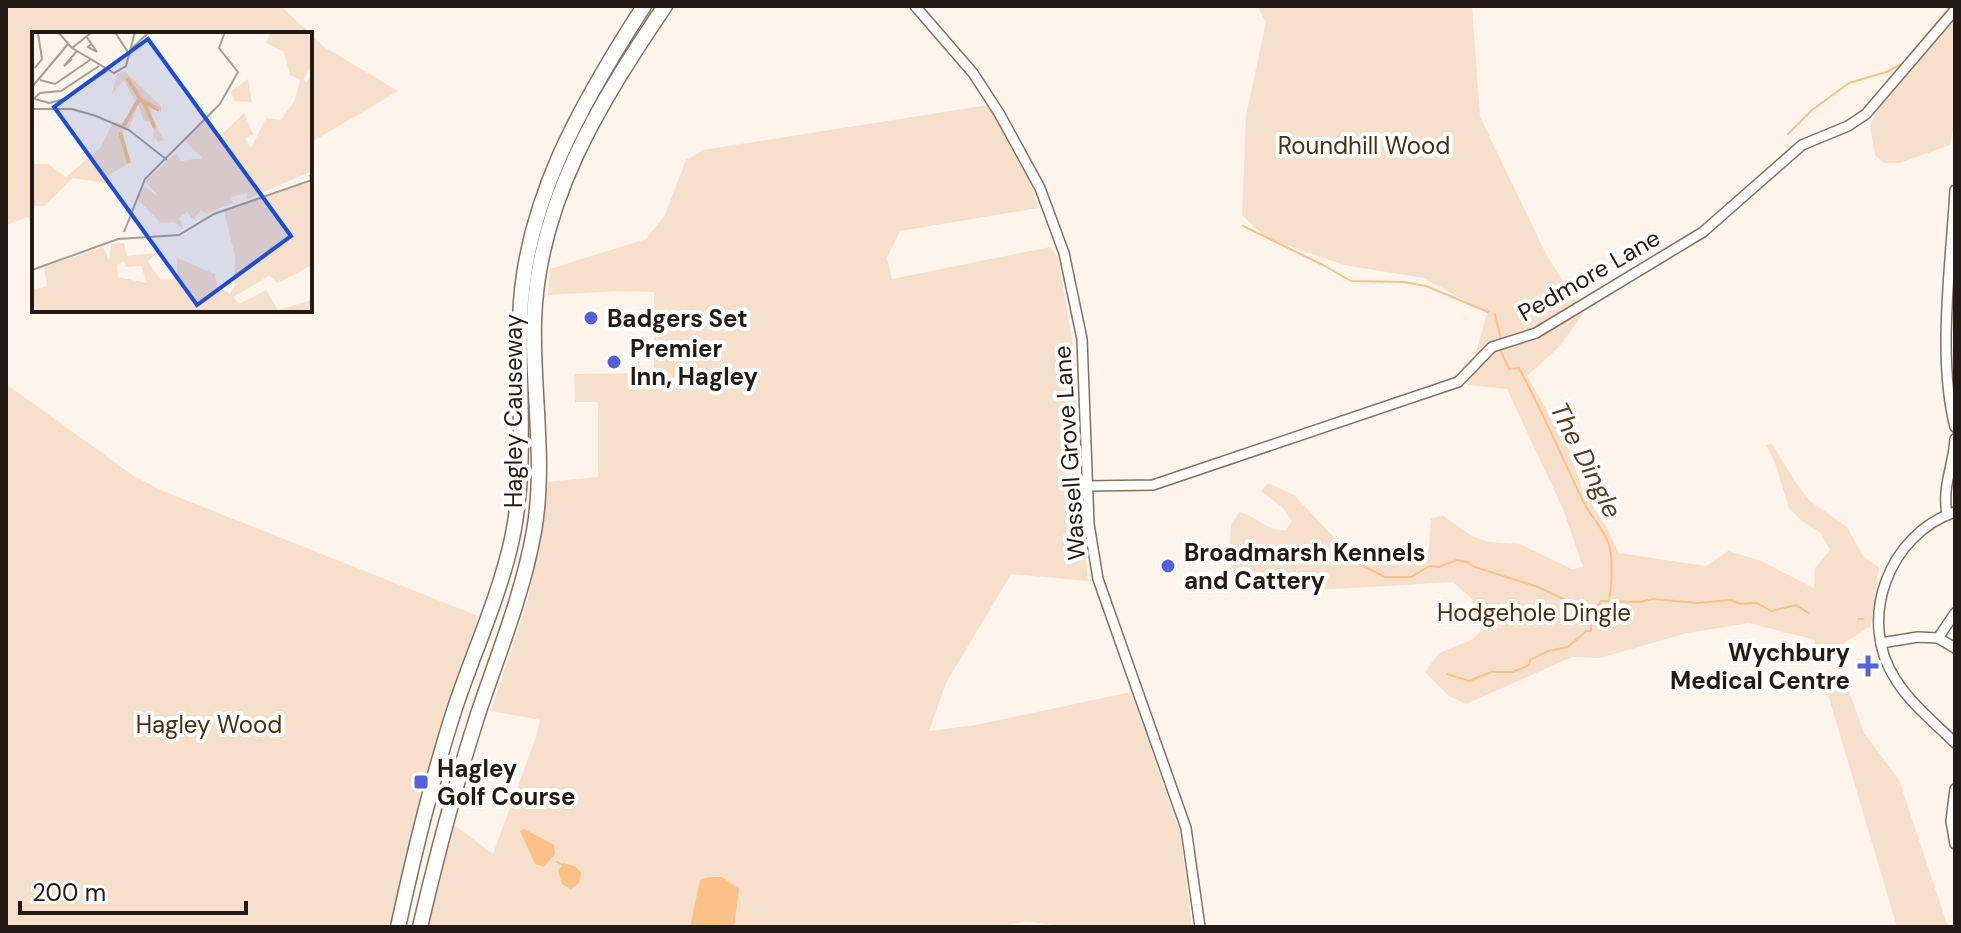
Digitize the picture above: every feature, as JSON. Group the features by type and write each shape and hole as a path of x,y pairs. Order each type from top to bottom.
{"highway":[{"name":"Hagley Causeway","path":"398,927 439,757 485,630 512,537 521,432 521,304 528,245 537,212 569,137 644,6"},
{"name":"Hagley Causeway","path":"420,927 462,766 517,601 534,532 539,486 534,320 542,245 557,199 581,143 665,6"}],"street":[{"name":"Wassell Grove Lane","path":"915,6 973,73 999,113 1040,188 1064,253 1082,339 1089,524 1098,579 1186,828 1200,927"},
{"name":"Pedmore Lane","path":"1087,486 1153,485 1458,382 1492,347 1536,333 1703,232 1802,145 1848,126 1866,114 1955,10"},
{"path":"1955,190 1946,360 1947,397 1955,427"},
{"path":"1955,439 1945,485 1951,513 1914,537 1890,570 1880,598 1881,643 1895,680 1955,743"},
{"path":"1938,638 1955,613"},
{"path":"1881,643 1918,637 1938,638 1955,648"},
{"path":"1955,789 1951,821 1955,844"}],"green space":[{"path":"6,6 281,6 308,32 32,32 32,219 28,217 6,225"},
{"path":"1257,6 1472,6 1480,117 1546,254 1583,314 1559,347 1527,376 1567,445 1584,494 1606,526 1619,553 1706,566 1728,551 1759,560 1814,588 1815,568 1830,550 1821,533 1789,508 1766,445 1772,444 1810,501 1847,527 1863,556 1879,567 1871,626 1833,650 1813,656 1815,640 1749,623 1687,633 1600,658 1572,657 1466,704 1449,696 1425,672 1439,653 1471,640 1482,631 1472,599 1453,582 1267,593 1238,578 1229,561 1231,525 1239,512 1279,530 1286,530 1292,521 1283,508 1261,491 1268,483 1294,495 1344,548 1401,559 1421,559 1429,549 1431,519 1442,515 1472,536 1489,542 1520,544 1572,569 1583,567 1563,509 1507,389 1467,385 1487,313 1424,278 1344,265 1266,238 1242,215 1246,116 1266,22"},
{"path":"1955,19 1955,118 1950,145 1900,163 1884,163 1875,155 1870,126 1878,108"},
{"path":"312,36 324,47 398,91 312,142"},
{"path":"988,105 1027,173 1038,208 900,231 887,258 892,279 1050,247 1058,258 1076,363 1076,467 1088,581 1011,574 946,683 929,731 976,725 1131,692 1180,833 1192,927 1068,927 1026,921 998,927 426,927 453,824 493,854 536,737 540,720 491,711 529,596 548,482 598,477 598,402 575,402 574,374 654,373 654,292 548,295 550,269 646,239 665,215 686,160 703,150"},
{"name":"Hagley Wood","path":"6,384 134,476 163,491 478,616 413,825 390,927 6,927"},
{"path":"1846,683 1864,733 1899,780 1948,927 1897,927 1827,691"}],"shaded area":[{"path":"524,829 554,845 555,854 544,867 535,864 520,831"},
{"path":"563,863 575,866 581,873 579,883 571,889 562,884 558,871"},
{"path":"722,877 739,889 734,927 690,927 700,880"}],"waterway":[{"path":"1788,134 1812,110 1849,83 1902,64 1946,12"},
{"name":"The Dingle","path":"1243,226 1351,281 1403,282 1426,286 1488,312"},
{"name":"The Dingle","path":"1495,314 1501,340"},
{"name":"The Dingle","path":"1501,351 1509,369 1519,368 1584,503 1607,539 1612,564 1609,599"},
{"path":"1349,559 1385,577 1411,577 1430,566 1439,567 1457,560 1538,587 1576,605 1594,606"},
{"name":"The Dingle","path":"1447,674 1469,681 1491,672 1513,672 1548,651 1568,647 1586,631 1591,631 1591,614 1601,601 1639,602 1653,599 1698,603 1731,600 1741,604 1757,603 1771,611 1796,605 1808,613"},
{"name":"The Dingle","path":"1858,619 1863,619"},
{"path":"557,862 562,865"}],"place":[{"name":"Badgers Set","path":"591,318"},
{"name":"Premier Inn, Hagley","path":"614,362"},
{"name":"Broadmarsh Kennels and Cattery","path":"1168,566"},
{"name":"Wychbury Medical Centre","path":"1868,666"},
{"name":"Hagley Golf Course","path":"421,782"}],"park label":[{"name":"Roundhill Wood","path":"1364,145"},
{"name":"Hodgehole Dingle","path":"1534,612"}]}
